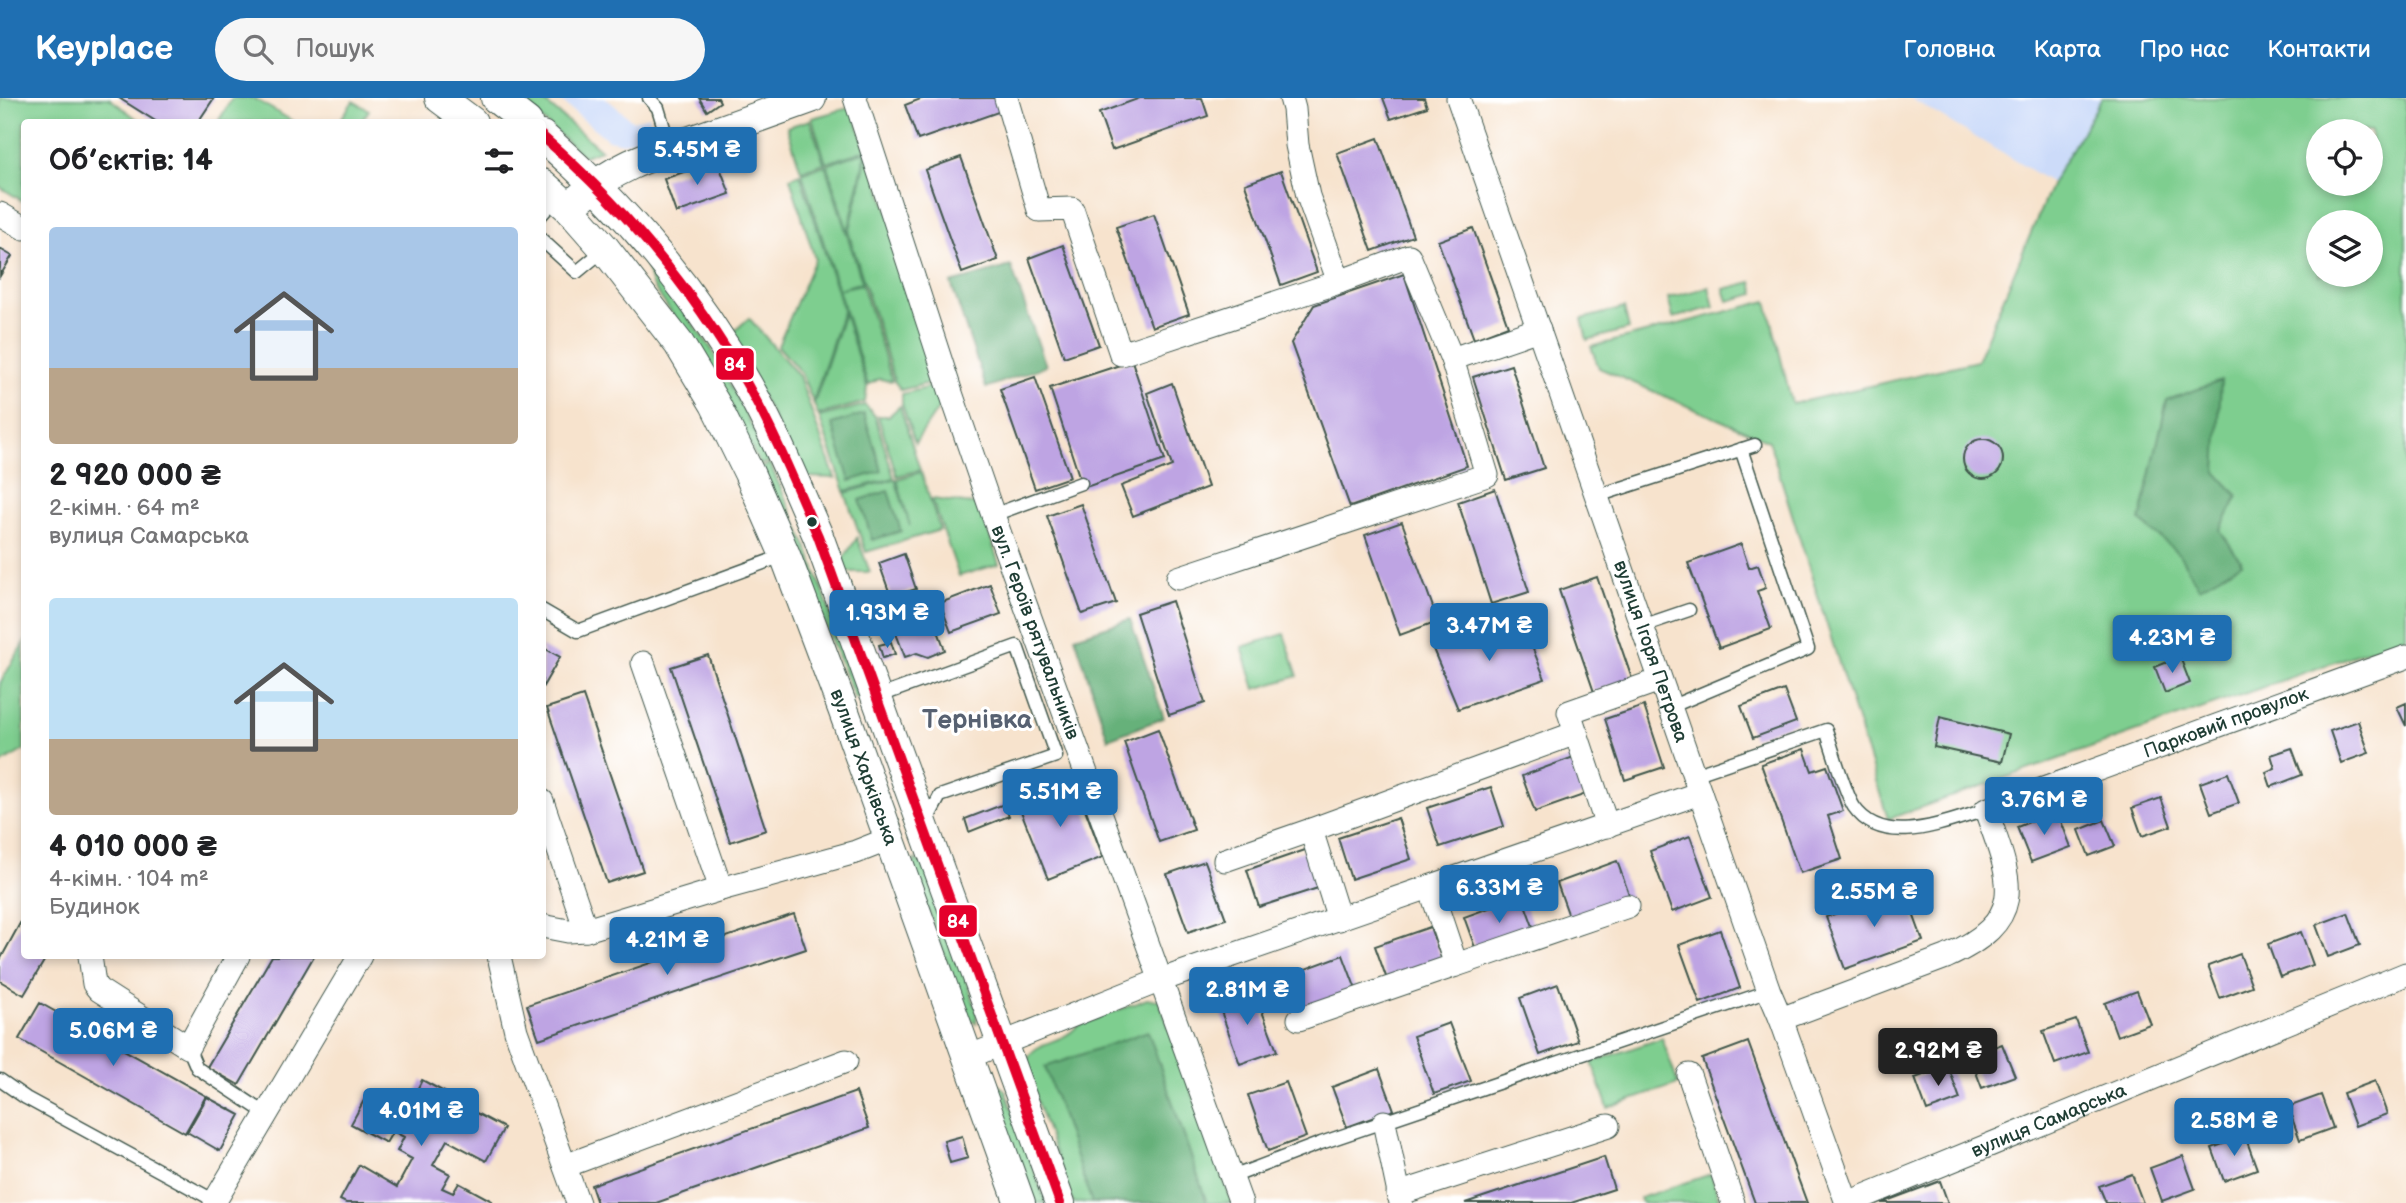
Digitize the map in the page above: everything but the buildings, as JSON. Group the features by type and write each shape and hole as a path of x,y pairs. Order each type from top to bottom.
{"street":[{"path":"496,98 523,119"},
{"path":"553,201 670,148 811,98"},
{"name":"вул. Героїв рятувальників","path":"855,98 946,380 993,515 1241,1203"},
{"path":"1006,98 1039,211 1072,209 1121,354 1409,256 1452,359 1488,475 1178,578"},
{"path":"1291,98 1297,145 1308,196 1339,282"},
{"name":"вулиця Ігоря Петрова","path":"1458,98 1769,991 1847,1203"},
{"name":"вулиця Харківська","path":"546,140 595,184 625,250 716,404 785,555 844,709 1020,1203"},
{"name":"вулиця Харківська","path":"553,201 625,250 715,332 749,388 818,536 1060,1203"},
{"path":"0,214 21,226"},
{"path":"1452,359 1539,329"},
{"name":"Парковий провулок","path":"1986,810 2406,657"},
{"path":"643,663 721,889"},
{"path":"1607,826 1569,712 1660,680"},
{"path":"844,709 877,696"},
{"path":"1225,860 1577,733"},
{"path":"968,1057 1161,980 1607,826 1697,784"},
{"path":"1781,1018 1946,957 1968,947 1986,934 2003,912 2008,882 2006,868 1986,810"},
{"path":"546,813 586,930"},
{"path":"546,927 568,931 586,930 856,852 925,826"},
{"path":"1311,830 1339,919"},
{"path":"1430,887 1456,965"},
{"path":"1299,1019 1628,906"},
{"path":"90,959 94,984 99,990 188,1047 237,959"},
{"path":"216,1202 265,1113 358,959"},
{"path":"500,959 516,1031 578,1203"},
{"name":"вулиця Самарська","path":"1847,1203 2406,974"},
{"path":"565,1166 846,1061"},
{"path":"1689,1075 1733,1203"},
{"path":"1384,1122 1399,1198 1608,1126"}],"lane":[{"path":"649,98 658,108 670,148"},
{"path":"546,244 578,272 625,250"},
{"path":"1597,496 1755,445"},
{"path":"1670,707 1808,649 1741,449"},
{"path":"993,515 1081,483"},
{"path":"546,612 578,631 785,555"},
{"path":"1642,626 1689,610"},
{"path":"877,696 1017,646 1056,756 940,796 925,826"},
{"path":"1697,784 1826,730 1853,805 1863,817 1874,824 1887,829 1903,830 1986,810"},
{"path":"1232,1177 1384,1122 1769,991"},
{"path":"188,1047 197,1068 265,1113"},
{"path":"0,1080 26,1098 216,1202"}],"shaded area":[{"path":"557,98 606,98 633,121 648,116 654,132 623,143 608,140"},
{"path":"1910,98 2102,98 2052,183"}],"green space":[{"path":"0,98 109,98 137,119 21,119 21,200 0,187"},
{"path":"232,98 253,98 289,119 220,119"},
{"path":"517,98 540,98 601,150 584,156 546,123 546,119 541,119"},
{"path":"2102,98 2406,98 2406,637 1888,819 1769,441 1599,368 1591,347 1767,301 1792,404 1977,361 2052,183"},
{"path":"353,101 369,110 363,119 341,119"},
{"path":"852,107 866,150 826,163 812,118"},
{"path":"810,120 824,163 801,171 787,127"},
{"path":"866,151 848,232 827,165"},
{"path":"868,151 944,379 901,390 895,382 849,234"},
{"path":"825,165 862,282 839,289 862,284 892,381 879,379 868,385 802,173"},
{"path":"800,174 843,310 813,402 801,373 778,346 815,259 790,178"},
{"path":"1011,266 1046,366 986,388 951,283"},
{"path":"647,268 660,280 711,348 770,461 760,465 716,377 652,285"},
{"path":"1752,282 1755,294 1728,301 1724,289"},
{"path":"1709,287 1714,307 1673,318 1668,298"},
{"path":"1624,308 1629,329 1587,340 1582,319"},
{"path":"844,313 867,387 865,402 818,415 814,404"},
{"path":"749,318 799,376 835,478 804,477 730,335"},
{"path":"2221,381 2216,472 2238,496 2220,530 2242,563 2199,588 2179,554 2140,521 2167,400"},
{"path":"945,383 948,394 915,443 902,404 902,394"},
{"path":"865,405 875,416 894,478 845,491 819,417"},
{"path":"900,406 920,470 897,476 878,416 889,416"},
{"path":"864,414 882,471 850,481 832,424"},
{"path":"770,464 807,547 861,697 855,699 761,468"},
{"path":"921,472 940,530 866,552 845,493 895,479 910,526 897,479"},
{"path":"888,491 901,531 872,540 860,500"},
{"path":"932,499 980,505 999,564 959,576"},
{"path":"857,538 870,572 842,572 839,565"},
{"path":"1130,619 1164,718 1108,739 1075,637"},
{"path":"1284,634 1298,676 1255,689 1242,647"},
{"path":"21,648 21,752 0,764 0,683"},
{"path":"915,859 925,865 977,1011 976,1024 966,1015 913,870"},
{"path":"1147,999 1159,1000 1232,1203 1073,1203 1025,1068 1028,1058 1039,1047 1063,1037 1077,1026"},
{"path":"1148,1031 1207,1203 1092,1203 1045,1067"},
{"path":"1662,1038 1678,1084 1608,1108 1592,1062"},
{"path":"997,1084 1005,1090 1046,1203 1033,1203 994,1094"},
{"path":"1711,1174 1720,1203 1642,1203 1640,1198"}],"transit line":[{"name":"84","path":"546,140 601,192 656,252 681,284 748,386 785,460 818,536 1060,1203"}],"district":[{"name":"Тернівка","path":"977,720"}]}
